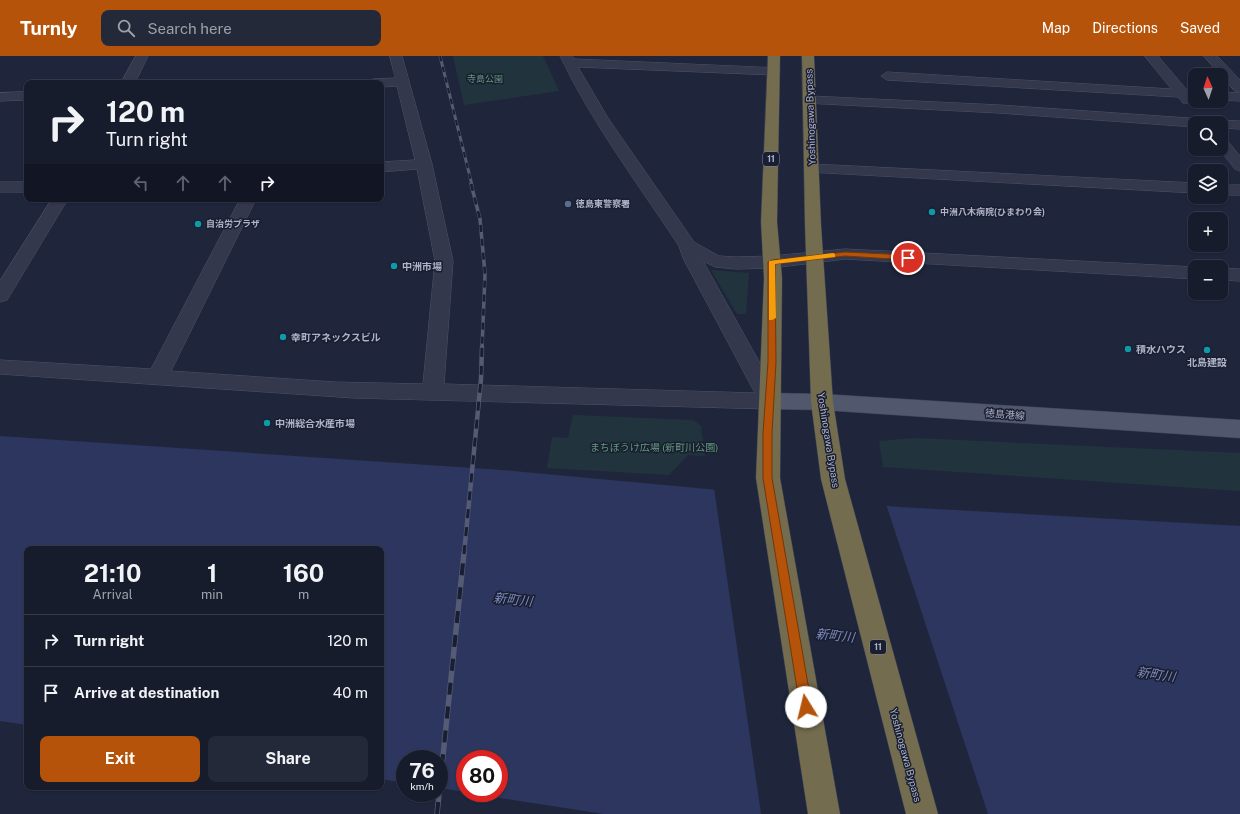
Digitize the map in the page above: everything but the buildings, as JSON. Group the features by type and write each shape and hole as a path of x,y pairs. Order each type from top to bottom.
{"highway":[{"name":"11","path":"774,56 769,222 772,262 772,362 768,478 824,814"},
{"name":"Yoshinogawa Bypass","path":"808,56 822,402 833,479 922,814"}],"main road":[{"name":"徳島港線","path":"770,401 822,402 1240,429"}],"street":[{"path":"130,80 142,56"},
{"path":"396,56 424,164 444,261 433,392"},
{"path":"1151,56 1188,93"},
{"path":"1210,56 1240,88"},
{"path":"568,60 774,71"},
{"path":"568,60 601,118 688,246 692,258 770,401"},
{"path":"887,76 1188,94"},
{"path":"384,83 403,82"},
{"path":"0,97 24,96"},
{"path":"1228,96 1240,97"},
{"path":"810,100 999,109 1188,122"},
{"path":"1228,124 1240,125"},
{"path":"1228,151 1240,166"},
{"path":"384,167 424,164"},
{"path":"812,169 1188,188"},
{"path":"0,187 24,186"},
{"path":"1228,190 1240,190"},
{"path":"0,296 58,202"},
{"path":"157,378 246,202"},
{"path":"688,246 715,261 736,263 772,262 815,256 845,254 1188,272"},
{"path":"0,263 20,263"},
{"path":"1228,274 1240,275"},
{"path":"0,367 117,373 157,378 390,393 433,392 770,401"}],"green space":[{"name":"寺島公園","path":"453,56 543,56 559,91 464,105"},
{"path":"711,270 749,273 746,314 737,314"},
{"name":"まちぼうけ広場 (新町川公園)","path":"573,415 693,420 701,426 705,456 688,455 669,475 547,468 552,437 568,438"},
{"path":"916,438 1240,453 1240,491 883,467 879,441"}],"water":[{"name":"新町川","path":"0,436 502,470 900,507 1240,526 1240,814 604,814 508,799 508,750 456,750 456,791 448,789 448,750 396,750 396,782 384,780 384,546 24,546 24,725 0,721"}],"pier":[{"path":"714,488 886,504 988,814 761,814"}],"railway":[{"path":"440,56 472,185"},
{"path":"471,184 480,219 485,274 482,348"},
{"path":"464,554 481,379 482,347"},
{"path":"437,814 464,553"}],"slow traffic":[{"path":"772,318 772,262 833,255"}],"place":[{"name":"徳島東警察署","path":"568,204"},
{"name":"中洲八木病院(ひまわり会)","path":"932,212"},
{"name":"自治労プラザ","path":"198,224"},
{"name":"中洲市場","path":"394,266"},
{"name":"幸町アネックスビル","path":"283,337"},
{"name":"積水ハウス","path":"1128,349"},
{"name":"北島建設","path":"1207,350"},
{"name":"中洲総合水産市場","path":"267,423"}],"route":[{"path":"806,707 768,478 768,433 772,362 772,262 815,256 845,254 908,258"}]}
